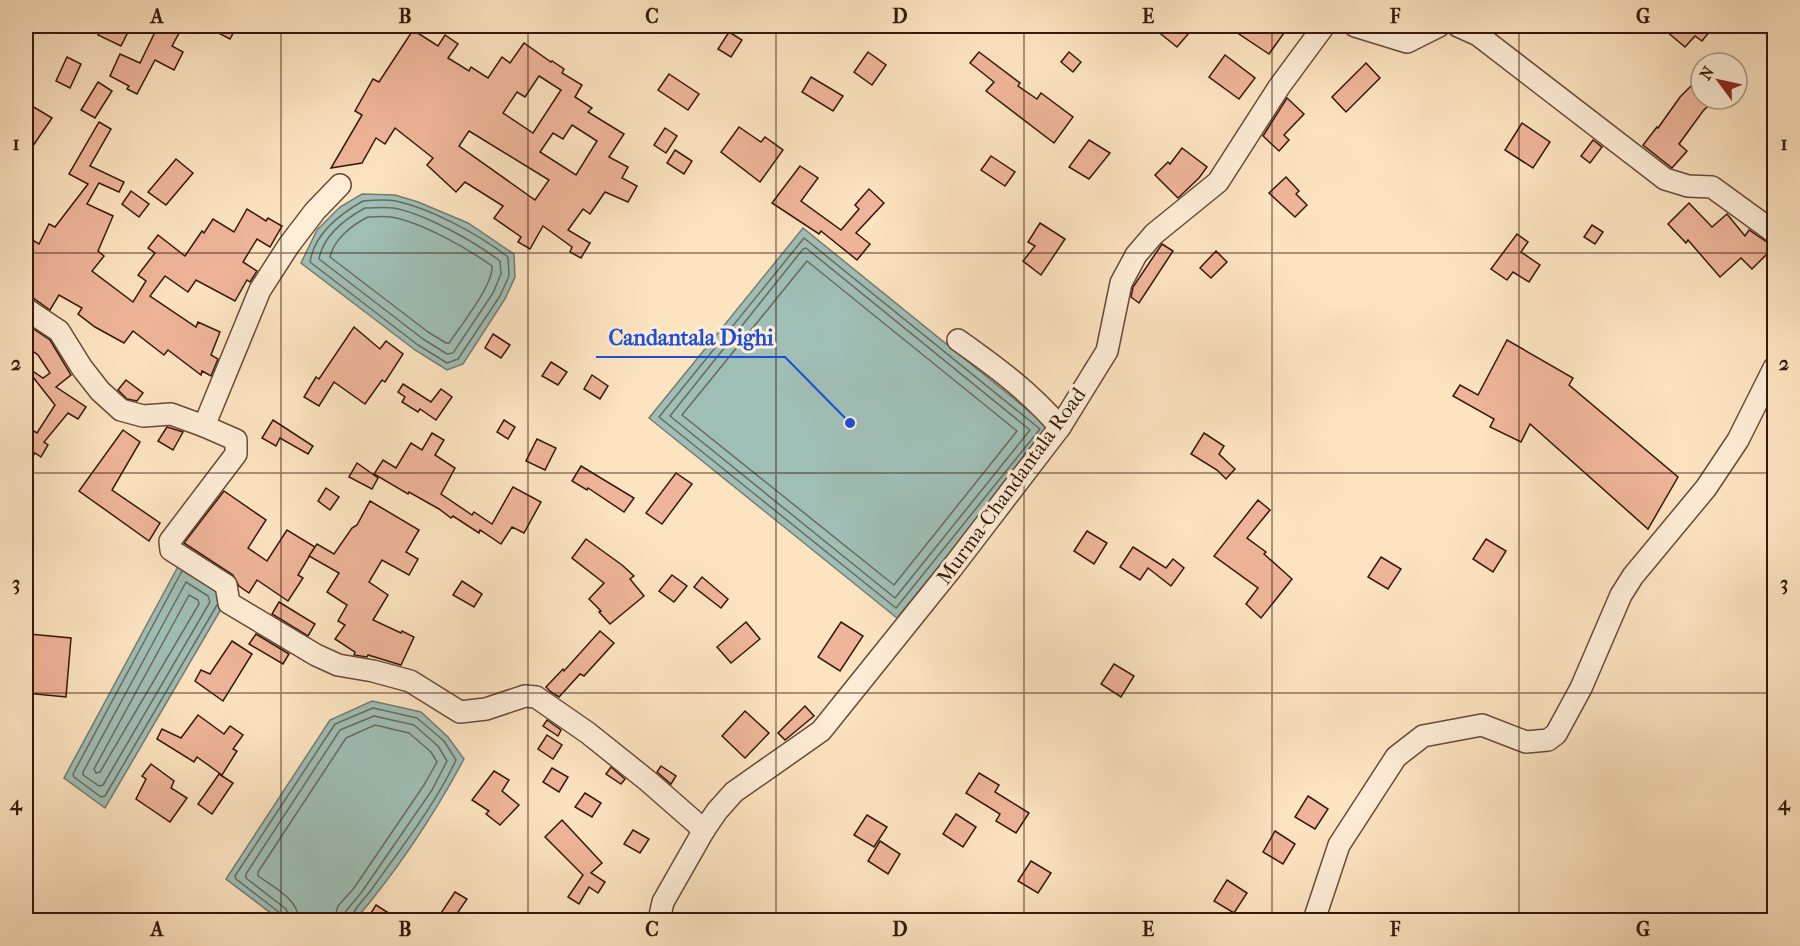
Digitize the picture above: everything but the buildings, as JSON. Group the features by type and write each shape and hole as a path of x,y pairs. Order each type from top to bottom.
{"street":[{"name":"Murma-Chandantala Road","path":"659,921 663,902 717,811 734,792 821,731 952,568 1059,427 1107,351 1121,283 1136,255 1161,227 1218,182 1280,87 1324,26"},
{"path":"1355,26 1407,42 1439,26"},
{"path":"1458,26 1478,35 1665,179 1688,186 1712,187 1774,232"},
{"path":"204,426 260,290 295,236 340,185"},
{"path":"26,309 59,331 82,368 100,391 121,410 143,416 171,414 236,440 236,454 170,541 171,550 226,585 229,603 316,655 338,665 410,681 460,712 486,709 525,696 536,697 588,733 648,780 704,830"},
{"path":"958,340 1010,377 1039,403 1059,427"},
{"path":"1314,921 1339,844 1396,757 1423,736 1482,725 1526,742 1548,740 1556,734 1581,688 1621,595 1633,576 1706,488 1738,440 1774,368"}],"water":[{"path":"362,194 395,195 418,202 468,223 514,254 515,277 505,299 463,364 447,370 415,350 301,263 317,230 340,207"},
{"path":"803,228 1050,428 897,618 649,418"},
{"path":"181,561 222,589 224,604 105,808 64,778"},
{"path":"372,701 421,712 448,737 464,759 414,842 355,920 280,920 226,879 330,720"}],"place":[{"name":"Candantala Dighi","path":"850,423"}]}
